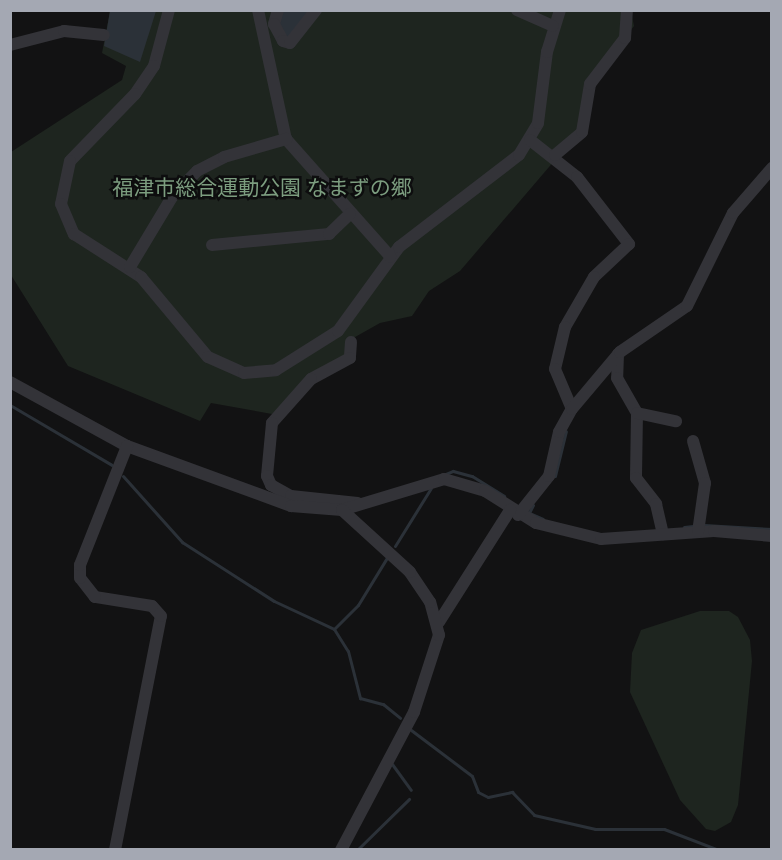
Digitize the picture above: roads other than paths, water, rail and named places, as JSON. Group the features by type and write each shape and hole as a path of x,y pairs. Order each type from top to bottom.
{"street":[{"path":"169,10 161,48 144,81 77,151 61,185 64,215 74,234 130,267 208,357 230,370 262,373 290,363 338,331 390,256 507,167 530,140 543,103 553,26 560,10"},
{"path":"258,10 286,139 390,256"},
{"path":"278,10 274,24 283,41 290,43 315,10"},
{"path":"517,10 553,26"},
{"path":"555,155 582,132 590,84 625,38 627,10"},
{"path":"10,45 56,32 104,35"},
{"path":"130,267 172,198 197,171 224,157 286,139"},
{"path":"530,140 555,155 629,244 594,277 565,327 555,369 572,409"},
{"path":"341,849 414,712 435,652 438,622 514,513 549,476 559,432 572,409 618,354 687,306 733,213 771,168"},
{"path":"212,245 329,234 351,214"},
{"path":"351,342 350,358 311,379 272,423 267,476 291,496 365,504"},
{"path":"618,354 617,378 637,413 636,477 656,504 663,534"},
{"path":"10,382 127,446 274,502 342,510 439,479 485,491 514,513 601,539 698,532 771,536"},
{"path":"637,413 676,421"},
{"path":"693,441 705,483 698,532"},
{"path":"115,849 161,616 152,606 95,597 80,578 80,565 127,446"},
{"path":"342,510 410,572 438,622"}],"waterway":[{"path":"10,405 112,465"},
{"path":"555,476 566,431"},
{"path":"441,476 453,471 472,476 504,496"},
{"path":"123,476 182,542 274,601 334,629 348,651 360,698 383,704 400,718"},
{"path":"395,546 431,488"},
{"path":"533,505 529,513 543,519"},
{"path":"704,525 772,529"},
{"path":"684,527 693,526"},
{"path":"334,629 358,605 388,556"},
{"path":"411,730 472,776 478,792 488,797 512,792 534,815 595,829 664,829 719,850"},
{"path":"392,764 411,790"},
{"path":"357,850 409,799"}],"park label":[{"name":"福津市総合運動公園 なまずの郷","path":"262,187"}]}
